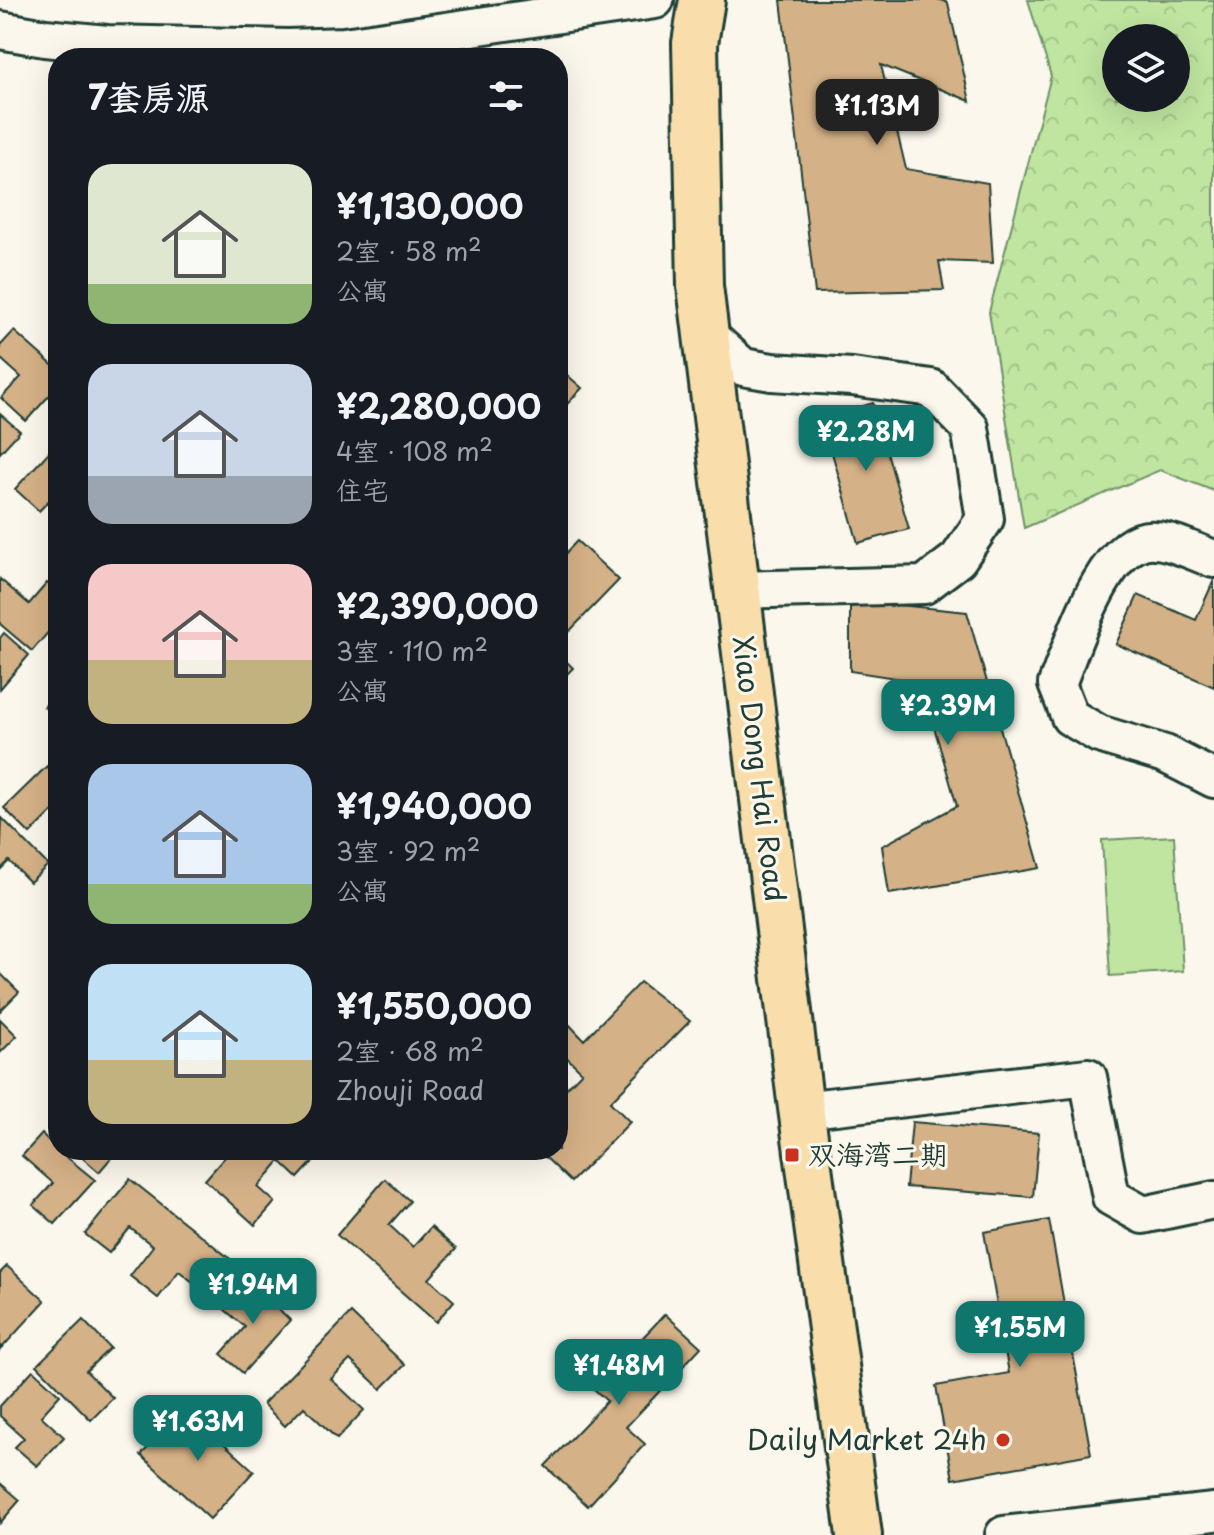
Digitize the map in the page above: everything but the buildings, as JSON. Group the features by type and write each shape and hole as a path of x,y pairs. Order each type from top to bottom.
{"main road":[{"name":"Xiao Dong Hai Road","path":"702,0 695,43 700,286 801,1110 859,1535"}],"street":[{"path":"0,30 107,44 288,48 344,46 504,11 655,0"},
{"path":"705,333 743,367 931,388 970,428 985,519 958,559 924,585 737,590"},
{"path":"1214,559 1153,539 1125,550 1099,580 1057,684 1070,717 1099,734 1165,754 1214,779"},
{"path":"801,1110 1088,1077 1111,1197 1143,1215 1214,1200"},
{"path":"1004,1535 1214,1512"}],"green space":[{"path":"1028,0 1214,0 1214,491 1160,470 1024,528 989,312 1051,76"},
{"path":"1174,836 1183,971 1110,976 1102,840"}],"place":[{"name":"双海湾二期","path":"792,1155"},
{"name":"Daily Market 24h","path":"1003,1440"}]}
